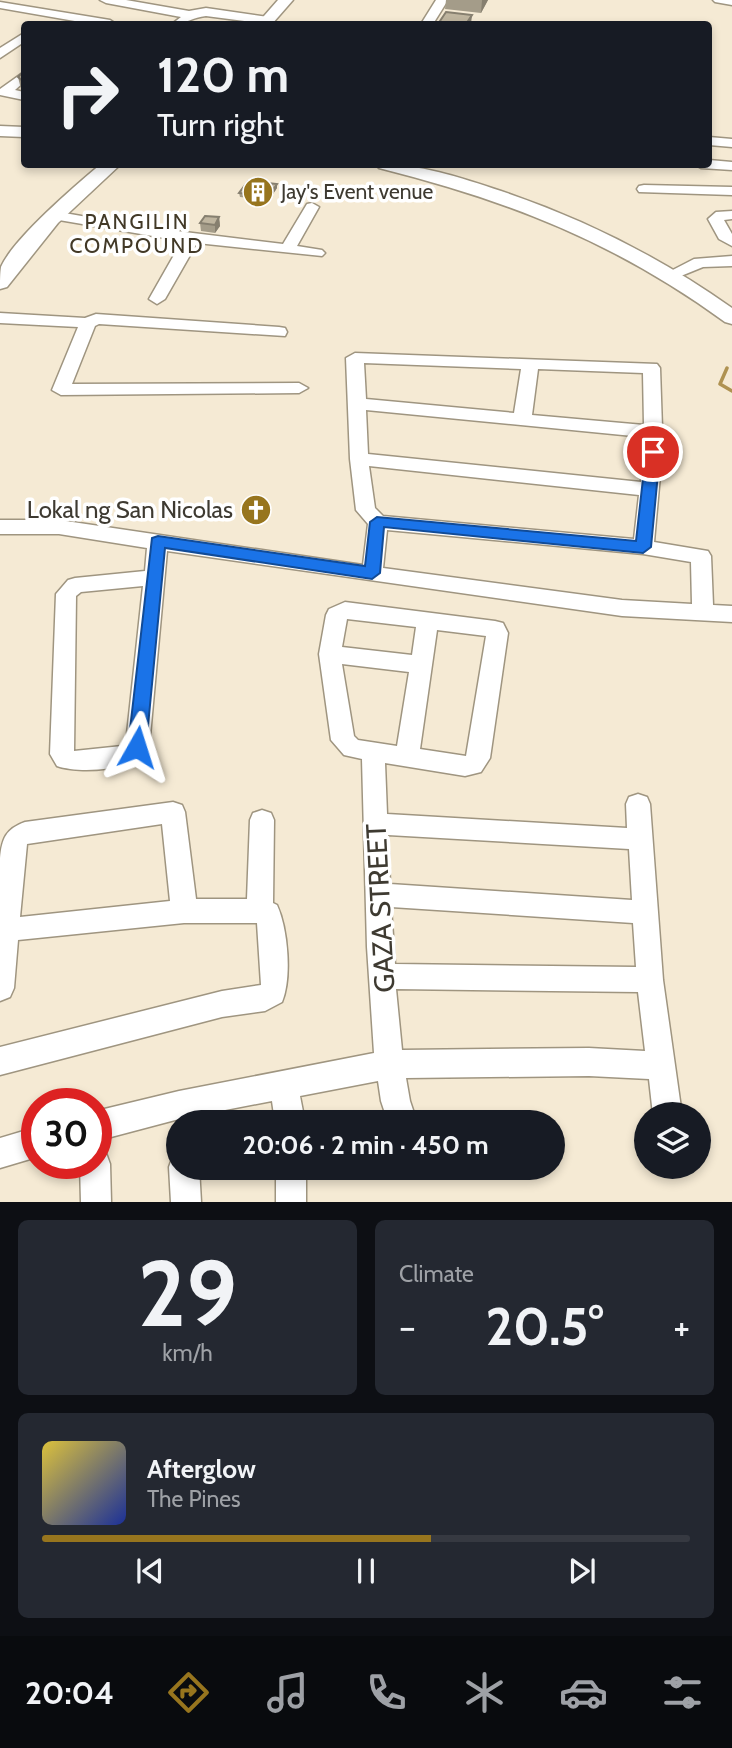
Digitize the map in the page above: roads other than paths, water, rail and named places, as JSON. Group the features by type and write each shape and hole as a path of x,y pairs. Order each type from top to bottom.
{"main road":[{"path":"268,21 286,0"},
{"path":"0,131 21,132"},
{"path":"0,283 32,238 53,215 107,168"},
{"path":"400,168 535,208 606,239 671,275 732,318"}],"street":[{"path":"106,0 190,15 206,12 255,21"},
{"path":"429,21 442,0"},
{"path":"719,0 732,2"},
{"path":"0,5 92,21"},
{"path":"47,21 57,15"},
{"path":"182,21 190,15"},
{"path":"0,37 21,39"},
{"path":"0,54 21,40"},
{"path":"21,79 5,92 21,95"},
{"path":"712,141 732,143"},
{"path":"712,165 732,166"},
{"path":"644,189 732,191"},
{"path":"288,248 312,207"},
{"path":"53,215 144,232 317,253"},
{"path":"732,215 721,215 716,219 724,236 732,241"},
{"path":"157,299 193,236"},
{"path":"671,275 700,262 732,261"},
{"path":"0,318 88,323 96,319 279,332"},
{"path":"88,323 61,390 299,388"},
{"path":"643,547 651,490 654,432 651,368 355,358 359,459 366,510 377,522 643,547 701,556 704,613"},
{"path":"522,420 530,364"},
{"path":"357,404 654,432"},
{"path":"359,459 651,490"},
{"path":"372,573 377,522"},
{"path":"0,527 59,527 622,608 732,614"},
{"path":"155,576 75,585 66,594 62,754 65,759 72,761 127,755 137,747 155,576 158,541"},
{"path":"340,611 428,620 495,629 497,633 478,758 473,765 465,766 352,748 343,740 330,654 331,637 340,611"},
{"path":"407,757 428,620"},
{"path":"330,654 422,665"},
{"name":"GAZA STREET","path":"373,751 382,976 391,1082 397,1110"},
{"path":"638,804 650,980 666,1102"},
{"path":"0,988 3,930 18,836 173,812 184,911"},
{"path":"260,911 262,820"},
{"path":"376,824 639,839"},
{"path":"379,895 644,912"},
{"path":"0,1061 222,1003 265,998 272,993 275,984 270,920 268,913 260,911 184,911 3,930"},
{"path":"382,976 650,980"},
{"path":"191,1110 284,1085 391,1064 589,1062 662,1066"},
{"path":"284,1085 288,1110"},
{"path":"112,1124 166,1115"},
{"path":"0,1153 21,1147"},
{"path":"95,1179 96,1202"},
{"path":"185,1180 186,1202"},
{"path":"291,1180 291,1202"}],"waterway":[{"path":"727,368 720,384 732,391"}],"place":[{"name":"Jay's Event venue","path":"258,192"},
{"name":"Lokal ng San Nicolas","path":"256,510"}],"district":[{"name":"PANGILIN COMPOUND","path":"137,234"}]}
